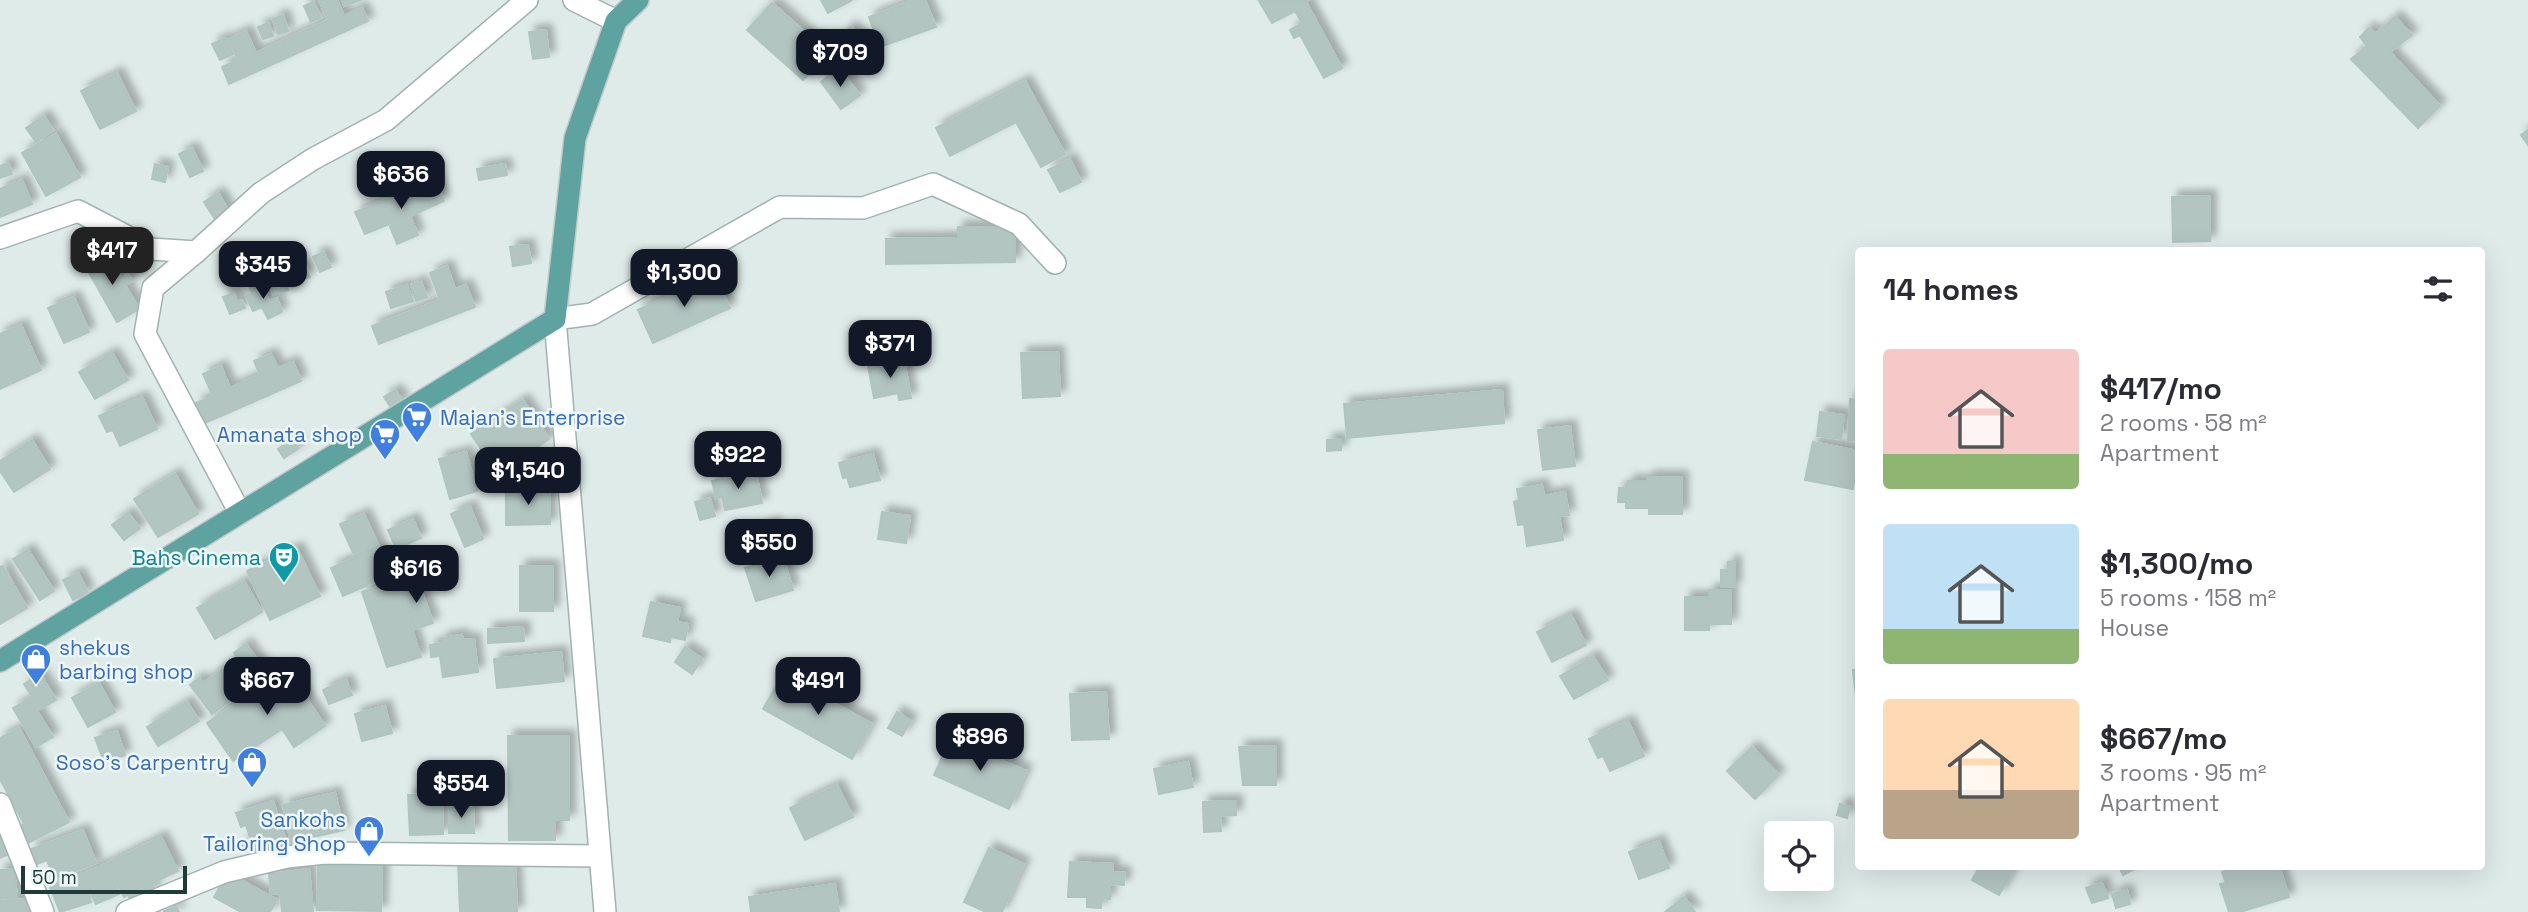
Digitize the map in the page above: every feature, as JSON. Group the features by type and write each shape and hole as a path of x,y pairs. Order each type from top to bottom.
{"main road":[{"path":"0,661 555,319 575,138 617,21 638,0"}],"street":[{"path":"240,513 145,334 153,288 261,193 313,159 386,120 527,0"},
{"path":"574,0 617,21"},
{"path":"605,912 555,319 592,314 780,207 863,208 933,184 1019,224 1055,263"},
{"path":"0,238 78,211 151,249 197,252"},
{"path":"0,804 43,912"},
{"path":"127,912 224,872 287,857 326,853 599,856"}],"building":[{"path":"319,0 337,0 344,16 362,8 368,21 229,84 222,67 238,60 229,39 246,31 256,53 328,20"},
{"path":"342,0 361,0 344,6"},
{"path":"821,0 852,0 828,13"},
{"path":"914,0 925,0 936,27 880,47 869,17"},
{"path":"1309,0 1306,2 1342,68 1324,78 1300,35 1294,38 1290,30 1302,23 1295,11 1272,23 1259,1"},
{"path":"313,2 321,18 311,22 304,6"},
{"path":"772,3 830,54 803,80 747,30"},
{"path":"283,15 288,31 278,34 273,19"},
{"path":"2395,17 2412,35 2390,52 2440,106 2418,128 2351,59 2367,46 2360,37 2369,28 2375,34"},
{"path":"268,23 273,36 263,39 258,27"},
{"path":"851,27 866,43 858,52 842,35"},
{"path":"546,30 549,57 533,59 529,32"},
{"path":"225,38 233,54 220,60 212,44"},
{"path":"839,68 860,95 841,109 821,82"},
{"path":"117,73 136,111 100,129 81,91"},
{"path":"1025,81 1065,154 1041,167 1016,122 950,156 936,128"},
{"path":"44,116 53,130 36,142 26,128"},
{"path":"2528,130 2528,145 2521,135"},
{"path":"56,134 80,177 46,196 22,153"},
{"path":"192,148 203,171 190,177 179,154"},
{"path":"1070,159 1081,182 1060,192 1048,170"},
{"path":"8,163 12,174 0,178 0,166"},
{"path":"155,164 168,167 165,182 152,179"},
{"path":"505,164 507,175 479,180 477,169"},
{"path":"435,178 444,201 410,216 418,235 397,244 389,224 365,234 355,212"},
{"path":"22,180 32,204 0,217 0,189"},
{"path":"218,193 232,216 218,224 204,202"},
{"path":"2210,196 2210,241 2173,242 2172,197"},
{"path":"958,227 1015,227 1015,262 886,264 886,239 958,238"},
{"path":"528,245 531,263 513,266 510,247"},
{"path":"106,252 121,278 128,274 132,281 125,285 139,309 117,322 84,264"},
{"path":"323,252 331,267 320,272 313,257"},
{"path":"305,264 310,277 302,280 297,267"},
{"path":"447,266 455,289 466,285 475,307 379,344 372,326 440,300 430,273"},
{"path":"282,274 288,290 273,294 268,278"},
{"path":"714,275 730,308 653,343 638,310"},
{"path":"260,281 269,301 277,298 282,312 268,319 262,307 253,311 246,296 252,294 249,286"},
{"path":"421,282 427,297 416,301 411,285"},
{"path":"407,285 413,301 391,308 386,292"},
{"path":"234,293 237,302 242,300 245,308 230,314 223,297"},
{"path":"74,297 89,332 64,343 48,308"},
{"path":"21,325 41,370 0,389 0,334"},
{"path":"1058,352 1060,396 1023,398 1021,353"},
{"path":"112,353 128,380 95,399 79,372"},
{"path":"271,354 278,368 293,362 301,381 205,423 196,403 213,396 203,374 221,366 230,388 260,375 254,361"},
{"path":"904,360 911,398 899,400 898,393 874,398 868,366"},
{"path":"395,390 403,401 392,409 384,397"},
{"path":"1502,390 1504,423 1347,438 1344,404"},
{"path":"142,397 157,429 120,446 113,430 107,432 99,416"},
{"path":"1850,399 1855,400 1855,440 1848,440"},
{"path":"523,400 549,439 516,461 509,451 490,463 471,434"},
{"path":"1820,412 1844,415 1841,439 1817,436"},
{"path":"1570,426 1575,466 1543,470 1538,430"},
{"path":"293,439 299,448 284,458 278,449"},
{"path":"1341,439 1341,450 1327,451 1327,440"},
{"path":"32,440 50,469 14,492 0,471 0,461"},
{"path":"1813,442 1855,450 1853,489 1805,480"},
{"path":"466,452 477,491 450,499 439,459"},
{"path":"873,454 880,480 850,487 847,477 843,478 839,463"},
{"path":"505,461 511,470 500,477 504,482 497,487 488,472"},
{"path":"756,473 762,503 725,510 722,497 716,498 712,481"},
{"path":"175,474 198,514 158,537 134,499"},
{"path":"1647,477 1682,477 1682,514 1649,514 1649,508 1626,508 1626,502 1618,502 1619,488 1628,488 1628,481 1647,481"},
{"path":"1542,485 1544,496 1565,492 1569,515 1559,516 1563,540 1527,546 1524,524 1518,525 1514,502 1519,500 1517,489"},
{"path":"506,489 550,489 550,524 506,525"},
{"path":"710,498 715,516 700,520 695,502"},
{"path":"470,506 483,539 465,547 451,514"},
{"path":"882,512 910,516 906,543 878,539"},
{"path":"128,513 140,528 124,540 112,525"},
{"path":"364,514 379,547 355,557 340,524"},
{"path":"413,519 421,538 396,549 388,530"},
{"path":"773,523 783,546 751,559 741,536"},
{"path":"379,547 391,575 343,596 331,568"},
{"name":"Bahs Cinema","path":"297,548 320,596 270,620 247,571"},
{"path":"28,550 54,591 40,600 13,559"},
{"path":"783,557 793,590 756,601 745,568"},
{"path":"1728,562 1735,562 1735,587 1721,587 1721,570 1728,570"},
{"path":"3,566 27,608 0,624 0,567"},
{"path":"520,566 553,566 553,611 520,611"},
{"path":"78,573 88,593 73,600 63,580"},
{"path":"418,580 433,623 415,629 400,586"},
{"path":"244,581 262,612 215,639 197,608"},
{"path":"396,581 421,657 387,667 362,592"},
{"path":"1709,590 1731,590 1731,624 1709,624 1709,630 1685,630 1685,597 1709,597"},
{"path":"651,602 680,608 677,622 688,624 685,640 671,637 670,642 643,636"},
{"path":"1571,615 1586,645 1552,662 1537,632"},
{"path":"523,627 524,641 488,643 488,629"},
{"path":"462,635 463,640 474,639 478,672 443,677 440,656 431,657 430,645 442,643 442,638"},
{"path":"246,644 268,674 212,714 190,685 199,678 203,683 238,659 234,653"},
{"path":"685,647 702,659 692,674 675,662"},
{"path":"561,652 564,681 497,688 494,659"},
{"path":"1593,656 1608,680 1574,699 1560,676"},
{"path":"287,669 325,726 294,747 282,729 233,761 207,723"},
{"path":"40,674 56,700 37,711 53,737 36,747 13,708 32,697 24,684"},
{"path":"783,675 872,724 852,759 763,709"},
{"path":"346,680 352,695 329,704 323,690"},
{"path":"99,683 115,712 88,727 72,698"},
{"path":"1106,692 1109,739 1072,740 1070,694"},
{"path":"187,702 199,721 158,746 147,727"},
{"path":"385,706 392,733 362,741 355,714"},
{"path":"897,712 911,721 902,736 888,728"},
{"path":"1628,721 1644,756 1610,771 1603,756 1598,758 1589,739"},
{"path":"19,728 69,822 28,843 19,827 24,824 0,779 0,738"},
{"path":"117,731 125,755 104,762 95,738"},
{"path":"508,736 569,736 569,820 555,820 555,840 509,840"},
{"path":"951,738 1026,771 1009,809 934,775"},
{"path":"1276,746 1276,785 1243,785 1239,747"},
{"path":"1752,747 1779,775 1755,799 1727,771"},
{"path":"1188,762 1193,787 1159,794 1154,769"},
{"path":"837,785 853,817 805,840 790,808"},
{"path":"335,793 344,830 291,842 283,805"},
{"path":"442,794 443,834 410,835 408,795"},
{"path":"273,801 289,850 255,861 251,850 245,852 242,844 251,841 246,825 241,827 236,813"},
{"path":"1236,801 1236,815 1220,816 1221,831 1204,832 1203,802"},
{"path":"1840,804 1850,807 1847,818 1837,815"},
{"path":"449,806 473,806 474,833 449,833"},
{"path":"83,830 96,863 54,879 47,860 37,864 31,849"},
{"path":"0,833 9,854 0,858"},
{"path":"161,837 178,871 152,883 155,889 131,900 128,895 124,897 108,863"},
{"path":"1659,841 1669,868 1639,879 1629,852"},
{"path":"989,848 1024,864 1002,912 986,912 964,902"},
{"path":"515,860 517,912 460,912 458,861"},
{"path":"1070,862 1113,864 1112,872 1125,873 1124,885 1110,884 1110,899 1102,898 1101,908 1087,907 1087,897 1068,897"},
{"path":"106,864 119,894 96,904 82,874"},
{"path":"318,864 382,865 381,911 317,910"},
{"path":"14,869 17,897 0,899 0,870"},
{"path":"309,869 313,912 282,912 280,893 271,894 269,874"},
{"path":"1978,870 2013,870 1999,895 1972,880"},
{"path":"2280,870 2289,897 2240,912 2229,912 2220,884 2226,883 2222,872"},
{"path":"228,873 277,900 270,912 241,912 214,897"},
{"path":"81,875 91,902 60,912 50,887"},
{"path":"2102,883 2108,898 2092,903 2086,888"},
{"path":"835,884 839,912 751,912 749,897"},
{"path":"2127,890 2130,904 2116,908 2112,894"},
{"path":"1684,897 1695,912 1665,912"},
{"path":"33,899 34,912 0,912 0,901"},
{"path":"176,906 179,912 163,912"}],"place":[{"name":"Majan's Enterprise","path":"417,444"},
{"name":"Amanata shop","path":"385,461"},
{"name":"Bahs Cinema","path":"284,584"},
{"name":"shekus barbing shop","path":"36,686"},
{"name":"Soso's Carpentry","path":"252,789"},
{"name":"Sankohs Tailoring Shop","path":"369,858"}]}
